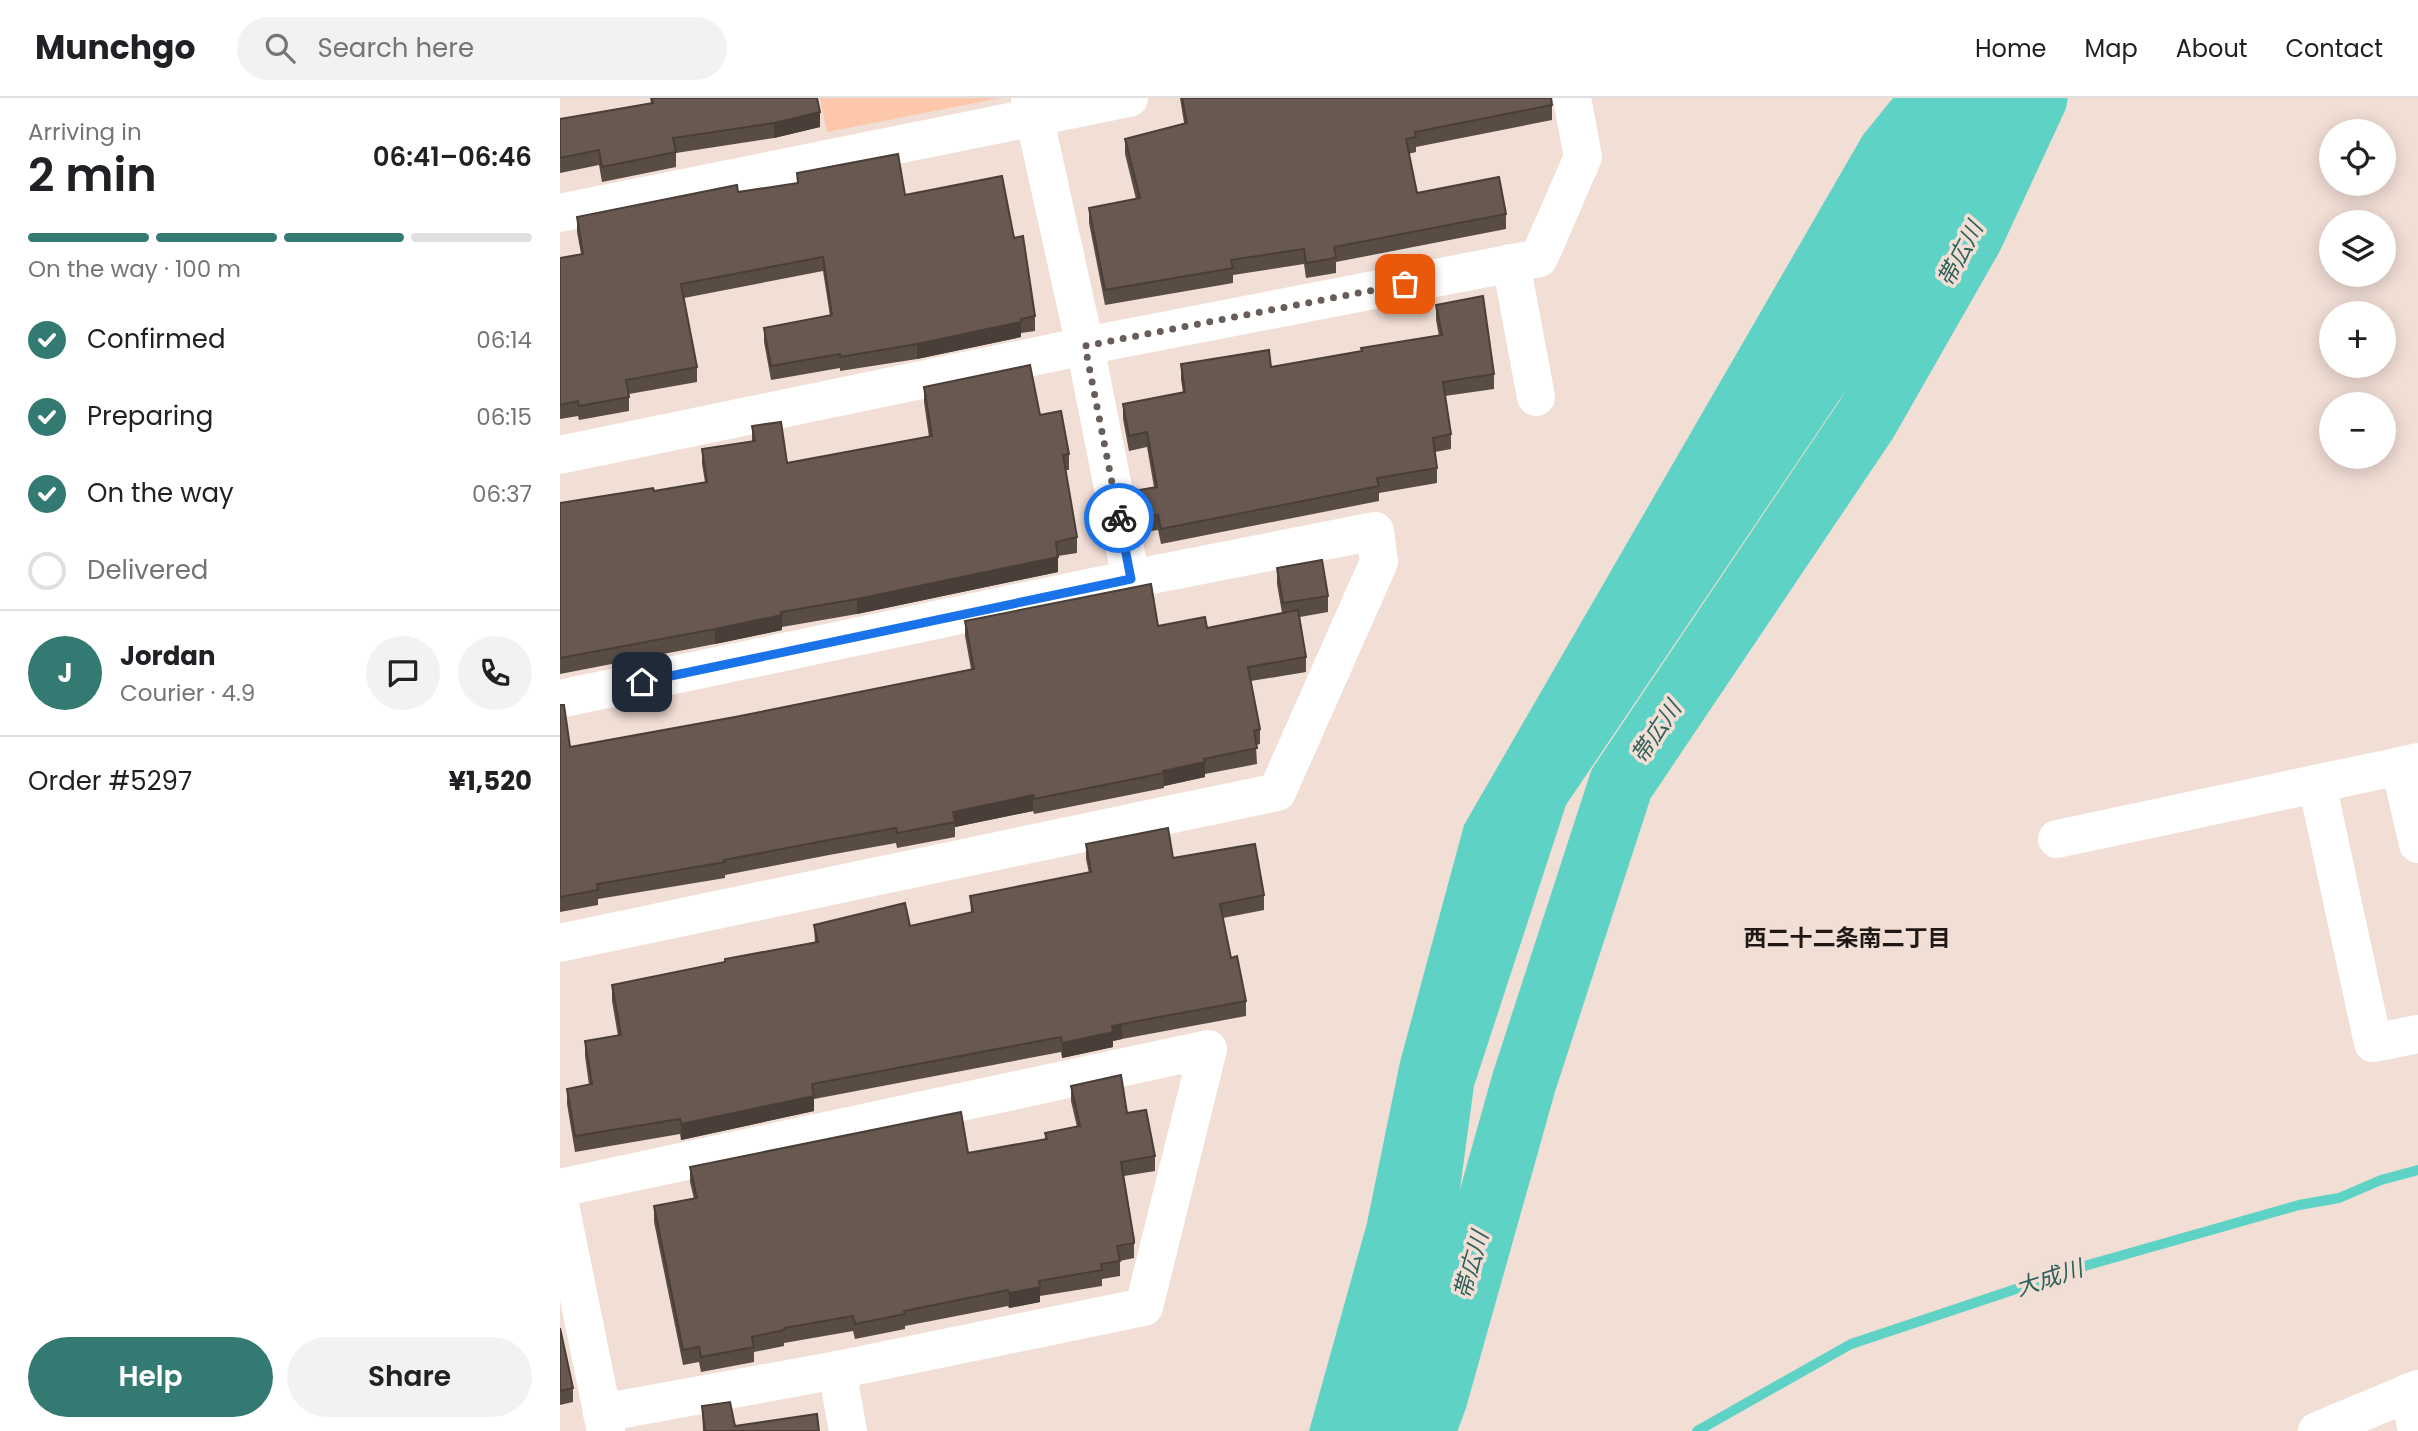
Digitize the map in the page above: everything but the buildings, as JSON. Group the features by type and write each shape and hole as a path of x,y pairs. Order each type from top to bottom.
{"street":[{"path":"560,213 1032,108 1129,98"},
{"path":"560,455 1085,346 1539,258 1583,157 1572,98"},
{"path":"1032,108 1085,346 1131,579"},
{"path":"1511,263 1536,397"},
{"path":"560,699 1131,579 1375,531 1379,562 1277,792 560,943"},
{"path":"2057,839 2409,764 2418,844"},
{"path":"2317,784 2373,1043 2418,1034"},
{"path":"560,1188 1208,1049 1144,1307 836,1370 604,1422 560,1205"},
{"path":"836,1370 848,1431"},
{"path":"2317,1431 2414,1391 2417,1431"}],"shaded area":[{"path":"820,98 1000,98 827,132"}],"water":[{"path":"1893,98 2043,98 1566,805 1474,1086 1427,1431 1309,1431 1367,1223 1400,1062 1464,825 1863,135"}],"waterway":[{"name":"帯広川","path":"1423,1431 1435,1398 1524,1082 1621,784 1866,420 1971,236 2035,98"},
{"name":"大成川","path":"1697,1431 1851,1344 2088,1265 2299,1205 2339,1198 2381,1180 2418,1170"}],"way so far":[{"path":"1119,518 1085,346 1405,284"}],"district":[{"name":"西二十二条南二丁目","path":"1847,938"}],"route":[{"path":"642,682 1131,579 1119,518"}]}
